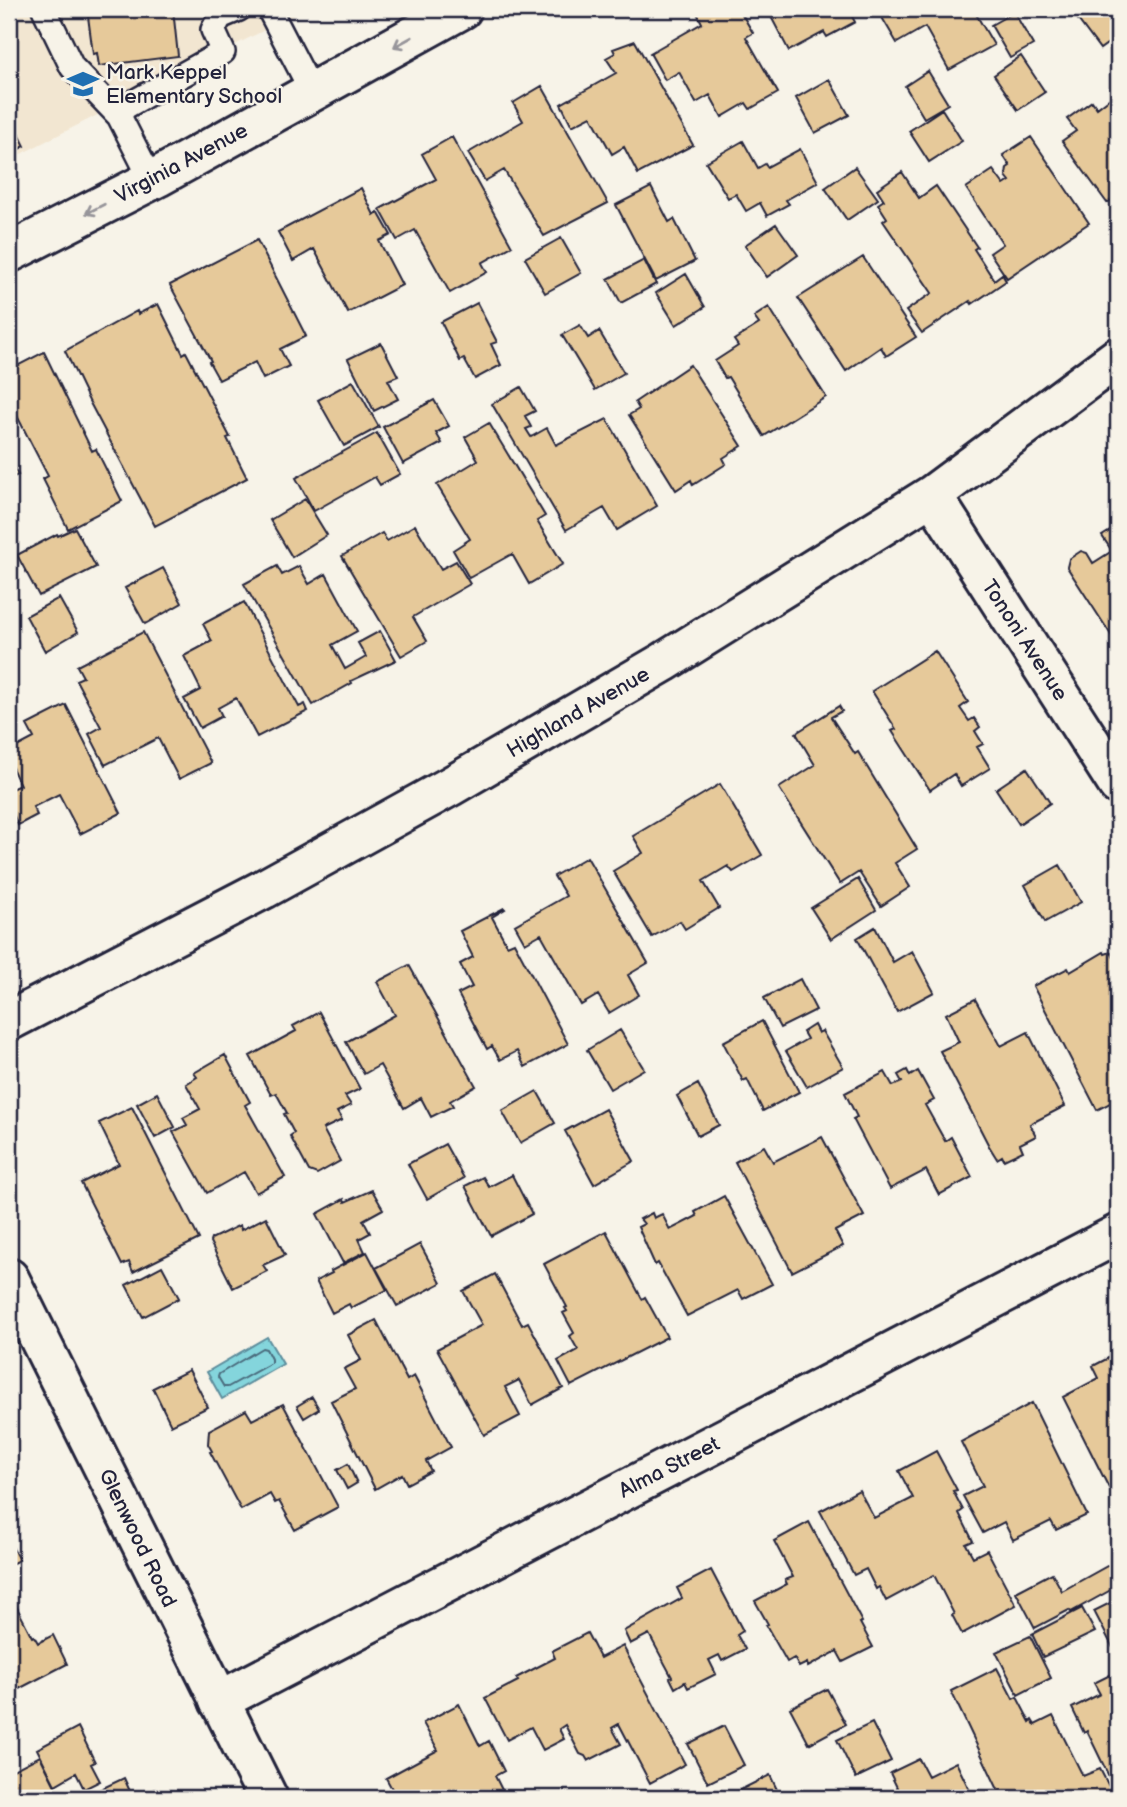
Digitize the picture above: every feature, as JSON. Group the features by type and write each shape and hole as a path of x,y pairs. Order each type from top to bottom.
{"street":[{"name":"Virginia Avenue","path":"9,253 151,180 462,9"},
{"name":"Highland Avenue","path":"9,1021 264,889 451,786 664,662 932,495 1118,357"},
{"name":"Tononi Avenue","path":"932,495 1118,785"},
{"name":"Alma Street","path":"219,1700 1118,1234"},
{"name":"Glenwood Road","path":"9,1278 268,1798"}],"lane":[{"path":"44,9 72,67 119,116 151,180"},
{"path":"119,116 125,107 223,52 213,30 220,17 239,9"},
{"path":"269,9 312,92"}],"shaded area":[{"name":"Mark Keppel Elementary School","path":"9,9 306,9 9,160"}],"water":[{"path":"267,1337 283,1364 222,1399 207,1372"}],"building":[{"path":"87,9 173,9 178,56 99,66 97,53 93,54"},
{"path":"695,9 739,9 753,33 746,37 778,93 750,109 746,103 722,117 710,95 696,103 679,72 665,80 650,53 702,23"},
{"path":"767,9 848,9 855,22 827,37 824,32 789,51"},
{"path":"877,9 973,9 994,45 949,70 925,27 897,43"},
{"path":"1088,9 1115,9 1118,14 1118,36 1100,49 1076,17"},
{"path":"1014,12 1033,45 1010,58 991,25"},
{"path":"635,41 693,145 638,174 624,147 612,154 591,116 572,126 561,104 616,73 606,58 615,53 613,49"},
{"path":"1021,56 1045,92 1018,110 994,75"},
{"path":"928,71 948,104 924,118 905,86"},
{"path":"829,79 849,115 815,133 796,98"},
{"path":"542,86 608,203 544,236 504,170 485,181 468,153 523,121 513,103"},
{"path":"1118,92 1118,196 1107,203 1062,141 1076,131 1067,119 1092,101 1097,108"},
{"path":"942,109 962,141 929,162 909,131"},
{"path":"9,114 25,146 9,154"},
{"path":"452,137 512,246 482,263 487,272 450,293 415,230 397,240 380,209 436,179 422,154"},
{"path":"1031,137 1089,223 1007,278 990,253 1003,244 966,188 993,170 1004,185 1010,181 1006,176 1010,166 1003,155"},
{"path":"743,141 758,168 765,164 767,167 800,149 818,182 786,200 789,204 767,216 760,203 746,211 736,194 728,198 706,162"},
{"path":"855,167 878,199 847,220 825,188"},
{"path":"902,172 919,198 936,186 977,247 974,249 994,280 1002,274 1006,281 922,333 906,311 932,293 883,221 887,218 878,204 884,200 877,189"},
{"path":"651,187 669,222 674,219 695,261 656,281 616,205"},
{"path":"361,188 374,215 378,212 391,235 379,241 402,285 348,313 314,249 293,261 278,232"},
{"path":"776,224 798,255 767,277 745,245"},
{"path":"561,238 581,273 545,293 525,258"},
{"path":"257,240 306,336 280,349 289,366 263,379 255,362 219,380 170,285"},
{"path":"863,257 916,337 886,356 881,347 846,371 798,298"},
{"path":"644,260 656,284 621,303 608,279"},
{"path":"686,274 705,307 676,325 656,293"},
{"path":"477,303 497,342 491,344 501,365 475,379 464,359 460,361 441,322"},
{"path":"158,304 230,437 227,438 247,478 155,526 65,351 137,311 138,314"},
{"path":"769,307 826,397 764,436 728,377 725,378 715,361 738,346 734,340 759,324 754,317"},
{"path":"580,325 588,338 599,331 624,373 595,390 562,335"},
{"path":"381,343 398,376 388,380 398,399 374,411 348,359"},
{"path":"44,352 92,451 96,449 122,501 68,529 43,479 48,476 14,410 9,411 9,370"},
{"path":"690,365 742,446 723,458 726,464 693,485 691,480 676,490 629,415 639,409 635,402"},
{"path":"353,381 379,427 344,446 318,400"},
{"path":"521,387 535,411 525,416 531,427 526,429 531,437 547,428 556,445 607,419 657,506 617,530 604,508 566,530 492,404"},
{"path":"434,400 449,426 436,433 442,443 403,464 383,427"},
{"path":"489,423 545,516 537,521 563,564 529,584 512,554 469,578 453,550 470,539 437,485 478,460 465,437"},
{"path":"377,433 400,474 380,485 375,477 314,511 296,478"},
{"path":"9,458 18,475 9,479"},
{"path":"305,499 327,535 292,557 270,520"},
{"path":"415,525 441,569 456,561 470,584 413,617 427,641 401,656 342,556 382,533 387,541"},
{"path":"1118,526 1118,635 1113,638 1067,567 1069,559 1081,551 1087,553 1093,563 1112,551 1102,536"},
{"path":"75,528 96,567 39,596 17,555 57,534 58,536"},
{"path":"277,566 282,575 299,566 309,584 326,574 357,631 332,645 345,669 366,657 358,643 380,631 396,660 351,681 352,683 313,705 244,584"},
{"path":"163,568 182,603 145,624 125,588"},
{"path":"59,598 78,632 45,651 26,616"},
{"path":"244,602 299,707 305,704 308,711 257,737 236,698 218,708 222,716 200,728 184,699 201,690 184,656 212,641 203,624"},
{"path":"143,632 211,763 179,779 158,738 105,765 89,734 101,727 76,680 83,677 77,666"},
{"path":"935,651 968,702 960,708 969,721 974,718 980,727 975,731 983,744 977,747 990,768 961,786 954,774 930,790 892,731 896,729 872,691"},
{"path":"66,705 121,813 80,834 59,794 33,807 37,815 18,825 9,805 9,790 20,785 9,761 9,751 34,738 27,725"},
{"path":"839,706 842,711 831,717 855,754 858,752 917,849 895,863 910,887 881,906 859,872 840,884 779,788 815,765 796,733"},
{"path":"1027,768 1050,803 1019,824 996,789"},
{"path":"720,784 762,855 733,872 728,866 703,881 719,908 685,929 680,921 652,937 613,871 643,853 633,836"},
{"path":"587,857 648,963 628,975 639,995 609,1013 598,995 581,1005 541,934 525,943 515,925 566,896 554,876"},
{"path":"1060,865 1081,902 1045,922 1025,885"},
{"path":"858,879 876,910 831,939 811,908"},
{"path":"504,908 492,917 507,945 514,942 568,1044 525,1067 517,1051 500,1060 492,1046 487,1049 458,994 472,987 460,964 473,957 460,931"},
{"path":"875,927 893,962 912,951 934,992 897,1012 857,938"},
{"path":"1104,952 1111,952 1118,966 1118,1047 1110,1051 1118,1068 1118,1099 1097,1110 1033,986 1068,968 1070,972"},
{"path":"409,965 476,1086 450,1101 453,1106 431,1117 421,1098 404,1108 380,1065 364,1074 346,1042 395,1015 377,982"},
{"path":"800,979 816,1010 780,1028 764,998"},
{"path":"975,999 1001,1046 1028,1032 1065,1106 1030,1124 1036,1136 1020,1144 1023,1151 1004,1160 1002,1156 997,1159 989,1146 940,1051 959,1042 946,1014"},
{"path":"319,1012 360,1089 345,1096 351,1105 337,1112 342,1120 323,1129 340,1161 317,1174 309,1171 290,1136 294,1133 284,1114 287,1113 276,1093 271,1095 250,1056 296,1031 293,1026"},
{"path":"762,1021 799,1092 763,1111 747,1079 743,1081 723,1042"},
{"path":"814,1025 818,1033 822,1031 843,1067 807,1087 786,1051 807,1039 803,1032"},
{"path":"620,1030 644,1069 610,1089 587,1050"},
{"path":"225,1055 250,1102 245,1105 285,1177 256,1193 244,1172 207,1193 173,1132 187,1125 183,1118 200,1109 186,1084 197,1077 194,1073"},
{"path":"907,1070 910,1076 918,1071 934,1100 925,1105 945,1141 951,1137 972,1177 939,1195 926,1170 890,1189 853,1119 857,1117 845,1093 885,1072 893,1086 902,1082 898,1075"},
{"path":"698,1084 719,1125 698,1136 677,1096"},
{"path":"537,1091 555,1123 520,1143 502,1111"},
{"path":"157,1093 175,1127 155,1138 137,1104"},
{"path":"132,1107 199,1239 133,1272 129,1262 122,1265 81,1183 119,1164 99,1123"},
{"path":"605,1109 634,1161 594,1184 565,1131"},
{"path":"822,1137 864,1216 835,1231 843,1246 792,1272 735,1162 764,1146 773,1162"},
{"path":"445,1144 464,1178 427,1199 408,1164"},
{"path":"512,1175 532,1214 491,1236 465,1186 483,1177 489,1187"},
{"path":"372,1190 383,1209 363,1220 370,1233 359,1239 365,1252 343,1263 317,1214 344,1199 345,1202"},
{"path":"724,1196 772,1284 743,1299 738,1290 687,1316 658,1263 655,1265 638,1227 644,1224 640,1219 652,1213 654,1218 662,1214 670,1230 697,1216 695,1212"},
{"path":"266,1217 285,1255 263,1265 267,1271 233,1288 210,1242 211,1239 240,1225 241,1230"},
{"path":"606,1231 642,1299 645,1297 667,1337 571,1386 558,1361 578,1350 570,1336 574,1333 563,1313 567,1311 567,1307 544,1264"},
{"path":"420,1244 441,1283 397,1306 376,1268"},
{"path":"367,1252 387,1290 351,1308 349,1304 332,1313 316,1281"},
{"path":"162,1266 179,1298 143,1317 126,1285"},
{"path":"495,1274 522,1325 528,1322 563,1388 532,1405 519,1380 505,1387 520,1416 484,1435 437,1349 482,1325 463,1291"},
{"path":"376,1320 407,1380 414,1376 451,1447 426,1461 431,1471 407,1484 402,1474 375,1489 331,1401 355,1389 344,1369 361,1360 348,1335"},
{"path":"1118,1353 1118,1483 1109,1488 1063,1397 1099,1378 1093,1366"},
{"path":"189,1370 208,1407 171,1425 153,1388"},
{"path":"312,1397 319,1409 304,1418 297,1406"},
{"path":"1032,1403 1087,1515 1056,1530 1051,1521 1013,1540 1004,1522 983,1533 963,1496 983,1486 961,1442"},
{"path":"283,1404 338,1507 295,1530 279,1501 275,1503 270,1494 241,1510 208,1444 209,1430 246,1410 252,1420"},
{"path":"936,1451 957,1490 953,1491 963,1510 959,1513 973,1541 966,1544 973,1557 987,1550 1016,1605 962,1634 934,1575 886,1601 879,1587 876,1589 866,1569 854,1575 820,1511 859,1490 874,1518 913,1498 899,1471"},
{"path":"348,1464 357,1483 347,1489 337,1470"},
{"path":"809,1522 873,1647 843,1662 837,1651 808,1667 807,1663 799,1667 794,1658 787,1662 755,1601 787,1584 785,1580 793,1577 774,1541"},
{"path":"9,1541 19,1560 9,1565"},
{"path":"1118,1560 1118,1586 1035,1628 1016,1592 1052,1573 1062,1591"},
{"path":"711,1570 743,1631 737,1635 745,1649 722,1661 719,1655 709,1660 716,1674 688,1688 685,1682 675,1688 649,1634 630,1644 624,1631 682,1598 677,1588"},
{"path":"9,1592 32,1637 34,1636 38,1643 53,1635 67,1664 9,1694"},
{"path":"1118,1599 1118,1647 1114,1650 1094,1611"},
{"path":"1082,1608 1095,1632 1043,1657 1032,1634"},
{"path":"587,1633 600,1658 623,1646 685,1764 650,1783 619,1724 612,1728 621,1744 588,1761 580,1754 565,1725 559,1729 564,1739 543,1750 531,1727 507,1740 485,1698 555,1658 552,1651"},
{"path":"1030,1636 1051,1678 1018,1695 996,1652"},
{"path":"997,1668 1013,1699 1017,1697 1030,1722 1032,1720 1035,1725 1053,1716 1083,1776 1100,1769 1115,1798 1002,1798 951,1691"},
{"path":"1118,1671 1118,1795 1087,1731 1084,1733 1072,1708 1100,1694 1094,1683"},
{"path":"827,1689 846,1724 809,1744 790,1708"},
{"path":"459,1704 480,1746 489,1741 504,1771 495,1776 506,1798 397,1798 386,1778 438,1750 423,1723"},
{"path":"872,1723 891,1761 856,1778 837,1740"},
{"path":"724,1726 744,1765 708,1783 688,1744"},
{"path":"78,1727 95,1762 91,1764 100,1781 84,1789 76,1773 55,1785 37,1749"},
{"path":"40,1756 60,1796 9,1798 9,1772"},
{"path":"919,1759 928,1776 956,1762 969,1789 966,1790 970,1798 902,1798 890,1773"},
{"path":"770,1775 781,1798 741,1798 738,1791"},
{"path":"124,1778 133,1798 82,1798"},
{"path":"155,1789 159,1798 137,1798"}],"place":[{"name":"Mark Keppel Elementary School","path":"83,84"}]}
